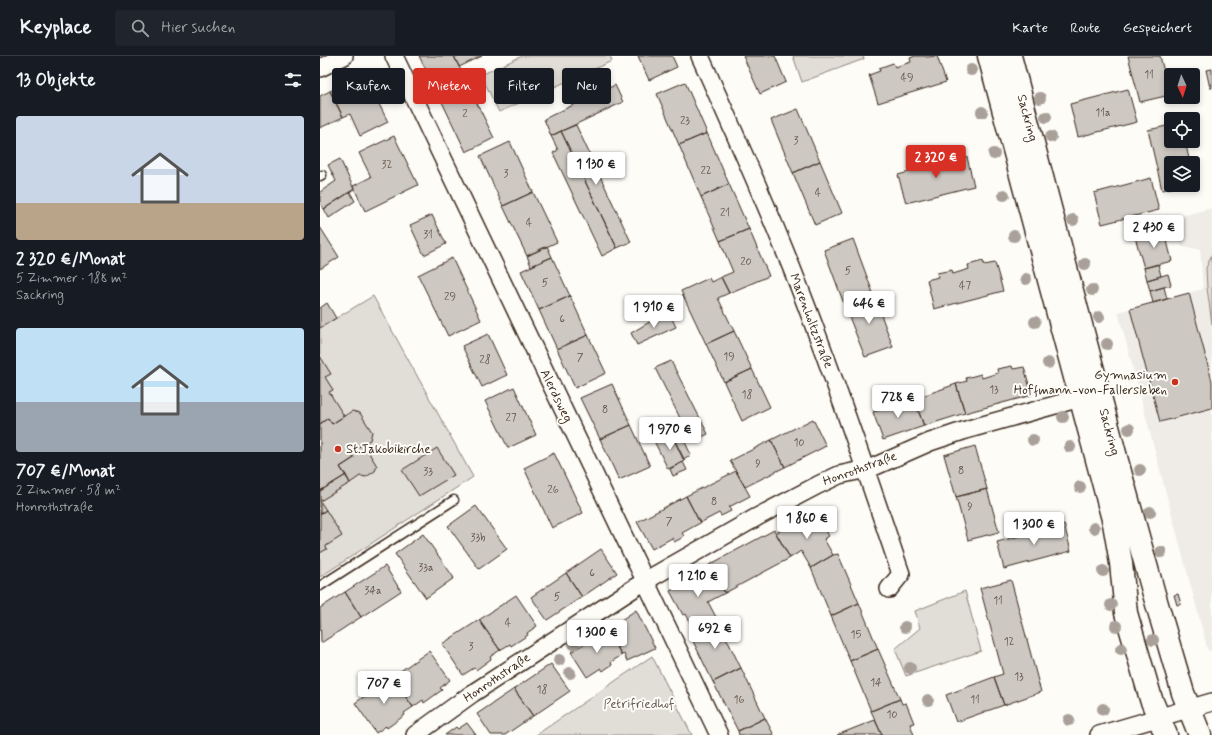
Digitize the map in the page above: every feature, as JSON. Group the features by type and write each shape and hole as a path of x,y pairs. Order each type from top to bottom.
{"main road":[{"name":"Sackring","path":"989,56 1116,535 1121,563 1126,613 1143,677 1162,726"},
{"name":"Sackring","path":"1010,56 1117,461 1175,668 1188,708 1200,735"}],"street":[{"path":"320,68 344,56"},
{"name":"Alerdsweg","path":"394,56 719,735"},
{"name":"Marenholtzstraße","path":"700,56 784,250 814,326 865,469 900,574 889,589"},
{"name":"Honrothstraße","path":"415,735 473,693 645,582 757,517 818,485 839,475 865,469 936,440 969,429 1080,398"},
{"path":"1099,735 1162,726 1188,708 1212,702"}],"lane":[{"path":"320,586 454,500"}],"shaded area":[{"name":"Gymnasium Hoffmann-von-Fallersleben","path":"1212,208 1212,650 1208,651 1118,312 1203,289 1200,249 1182,247 1174,218"}],"green space":[{"path":"522,56 610,56 612,61 596,68 562,68 562,84 554,87 554,68 496,68"},
{"path":"793,56 863,56 864,59 802,82"},
{"path":"494,69 494,102 486,85 486,73"},
{"path":"495,104 517,104 499,112"},
{"path":"1212,254 1212,324 1206,268"},
{"path":"373,296 473,477 320,577 320,328"},
{"path":"965,591 981,651 906,676 895,649 920,628 915,611"},
{"name":"Petrifriedhof","path":"652,656 692,735 536,735"}],"building":[{"path":"419,56 454,56 460,68 425,68"},
{"path":"454,56 482,56 459,67"},
{"path":"638,56 672,56 677,67 649,80"},
{"path":"743,56 775,56 786,82 760,94"},
{"path":"915,56 937,56 946,82 878,103 869,75 880,71 879,68 893,63 895,67 911,62 910,58"},
{"path":"1128,56 1160,56 1164,72 1164,96 1140,102"},
{"path":"1212,69 1212,88 1210,88 1206,70"},
{"path":"685,82 707,133 679,145 657,94"},
{"path":"615,85 623,102 551,136 544,119 575,104 611,104 611,87"},
{"path":"1128,89 1137,122 1078,137 1070,104"},
{"path":"330,91 332,95 332,104 336,104 343,117 320,128 320,96"},
{"path":"336,104 379,104 388,122 360,136 350,114 343,117"},
{"path":"443,104 477,104 494,138 466,152"},
{"path":"798,109 820,161 793,173 771,120"},
{"path":"576,125 631,242 617,248 561,131"},
{"path":"1164,127 1164,148 1187,148 1188,156 1164,156 1164,190 1162,190 1148,130"},
{"path":"561,131 617,248 602,256 553,153 558,150 551,136"},
{"path":"707,133 729,184 701,197 679,145"},
{"path":"394,136 418,185 365,211 353,186 371,177 359,153"},
{"path":"510,142 533,192 503,206 480,156"},
{"path":"955,156 956,160 967,157 974,186 906,203 898,175 909,172 908,168 923,164 924,168 941,164 940,160"},
{"path":"340,159 354,189 324,209 320,203 320,192 336,181 328,165"},
{"path":"820,161 842,213 815,225 793,173"},
{"path":"1151,178 1159,210 1102,224 1094,193"},
{"path":"729,184 749,229 720,241 701,197"},
{"path":"350,192 355,201 329,218 324,209"},
{"path":"533,192 557,242 527,256 503,206"},
{"path":"432,215 446,244 424,255 410,225"},
{"path":"320,227 339,257 320,269"},
{"path":"749,229 769,276 729,293 721,277 733,272 720,241"},
{"path":"1164,229 1172,261 1144,268 1135,237"},
{"path":"853,239 873,293 844,304 824,250"},
{"path":"547,246 552,257 531,266 527,256"},
{"path":"552,257 570,296 539,310 521,271"},
{"path":"452,258 481,320 448,336 418,275"},
{"path":"983,261 984,265 995,263 1003,291 934,309 927,280 938,277 937,273 952,270 953,274 969,269 968,265"},
{"path":"1158,264 1161,276 1147,280 1144,268"},
{"path":"1168,274 1171,285 1150,291 1147,280"},
{"path":"721,277 729,293 718,298 734,331 706,344 681,291 709,278 711,282"},
{"path":"1164,287 1167,299 1153,303 1150,291"},
{"path":"873,293 893,347 865,357 844,304"},
{"path":"1189,293 1212,381 1212,408 1160,422 1130,309"},
{"path":"570,296 588,335 557,349 539,310"},
{"path":"327,303 336,318 320,328 320,308"},
{"path":"668,311 676,327 637,345 631,333"},
{"path":"734,331 752,369 724,382 706,344"},
{"path":"488,334 507,375 482,387 462,346"},
{"path":"588,335 606,373 575,388 557,349"},
{"path":"320,356 331,374 325,377 333,390 329,392 344,416 332,424 328,418 320,424"},
{"path":"671,361 708,434 692,442 655,368"},
{"path":"1012,366 1013,369 1024,367 1032,395 965,413 956,384 967,381 966,378 981,374 982,378 998,373 997,369"},
{"path":"752,369 770,407 742,421 724,382"},
{"path":"612,384 631,425 600,439 580,398"},
{"path":"956,384 965,413 924,426 914,399"},
{"path":"514,387 536,435 508,448 485,401"},
{"path":"914,399 924,426 883,440 873,412"},
{"name":"St.Jakobikirche","path":"352,411 360,413 372,432 370,440 350,452 354,458 340,467 346,475 320,491 320,424 328,418 332,424"},
{"path":"813,419 826,446 785,467 771,440"},
{"path":"631,425 650,466 619,480 600,439"},
{"path":"679,429 691,455 683,459 671,433"},
{"path":"671,433 685,461 668,469 654,441"},
{"path":"771,440 785,467 745,487 730,461"},
{"path":"366,442 372,451 369,453 377,466 375,471 366,477 360,476 350,483 340,467 354,458 350,452"},
{"path":"975,446 987,489 956,497 944,455"},
{"path":"437,448 454,475 419,496 402,470"},
{"path":"554,453 583,513 552,528 524,468"},
{"path":"683,462 687,470 673,476 670,469"},
{"path":"736,471 750,496 729,507 731,511 721,516 719,513 700,523 686,496"},
{"path":"346,475 350,483 320,501 320,491"},
{"path":"987,489 999,532 968,540 956,497"},
{"path":"686,496 700,523 682,533 684,536 680,539 674,542 672,538 652,549 637,522"},
{"path":"320,501 326,510 320,514"},
{"path":"476,506 507,549 479,569 448,526"},
{"path":"326,510 342,536 326,546 327,549 320,553 320,514"},
{"path":"815,512 829,536 824,539 833,555 811,568 801,551 790,558 776,533"},
{"path":"1064,524 1071,551 1004,569 997,542"},
{"path":"774,530 790,558 725,593 709,565"},
{"path":"423,534 454,578 426,598 395,554"},
{"path":"601,549 617,573 582,597 566,573"},
{"path":"838,554 859,603 831,616 811,568 833,555"},
{"path":"385,566 401,591 361,617 345,592"},
{"path":"711,569 725,593 708,602 717,619 694,630 686,614 683,615 670,591"},
{"path":"566,573 582,597 547,620 531,597"},
{"path":"1011,580 1041,692 1004,705 994,677 1003,674 980,588"},
{"path":"345,592 361,617 321,643 320,608"},
{"path":"1178,594 1181,604 1177,605 1174,595"},
{"path":"516,595 537,626 527,633 528,635 511,646 510,644 500,650 479,620"},
{"path":"859,603 878,649 850,661 831,616"},
{"path":"636,610 655,648 627,661 624,654 622,655 606,630"},
{"path":"717,619 741,668 713,682 690,635 694,630"},
{"path":"479,620 500,650 476,670 474,668 463,675 442,644"},
{"path":"606,630 622,655 611,662 612,665 603,671 601,668 587,677 571,652"},
{"path":"878,649 900,699 871,711 850,661"},
{"path":"429,651 450,680 440,688 442,690 424,703 423,700 413,707 392,677"},
{"path":"551,664 570,691 533,716 514,689"},
{"path":"741,668 765,718 738,731 713,682"},
{"path":"392,677 413,707 387,728 386,726 376,733 355,703"},
{"path":"994,677 1004,705 956,722 946,695"},
{"path":"514,689 533,716 505,735 491,735 477,714"},
{"path":"900,699 902,704 906,703 914,723 910,724 914,735 882,735 871,711"},
{"path":"765,718 774,735 739,735 738,731"},
{"path":"875,720 882,735 837,735"},
{"path":"467,723 476,735 445,735 456,727 458,729"}],"place":[{"name":"Gymnasium Hoffmann-von-Fallersleben","path":"1175,382"},
{"name":"St.Jakobikirche","path":"338,449"}]}
